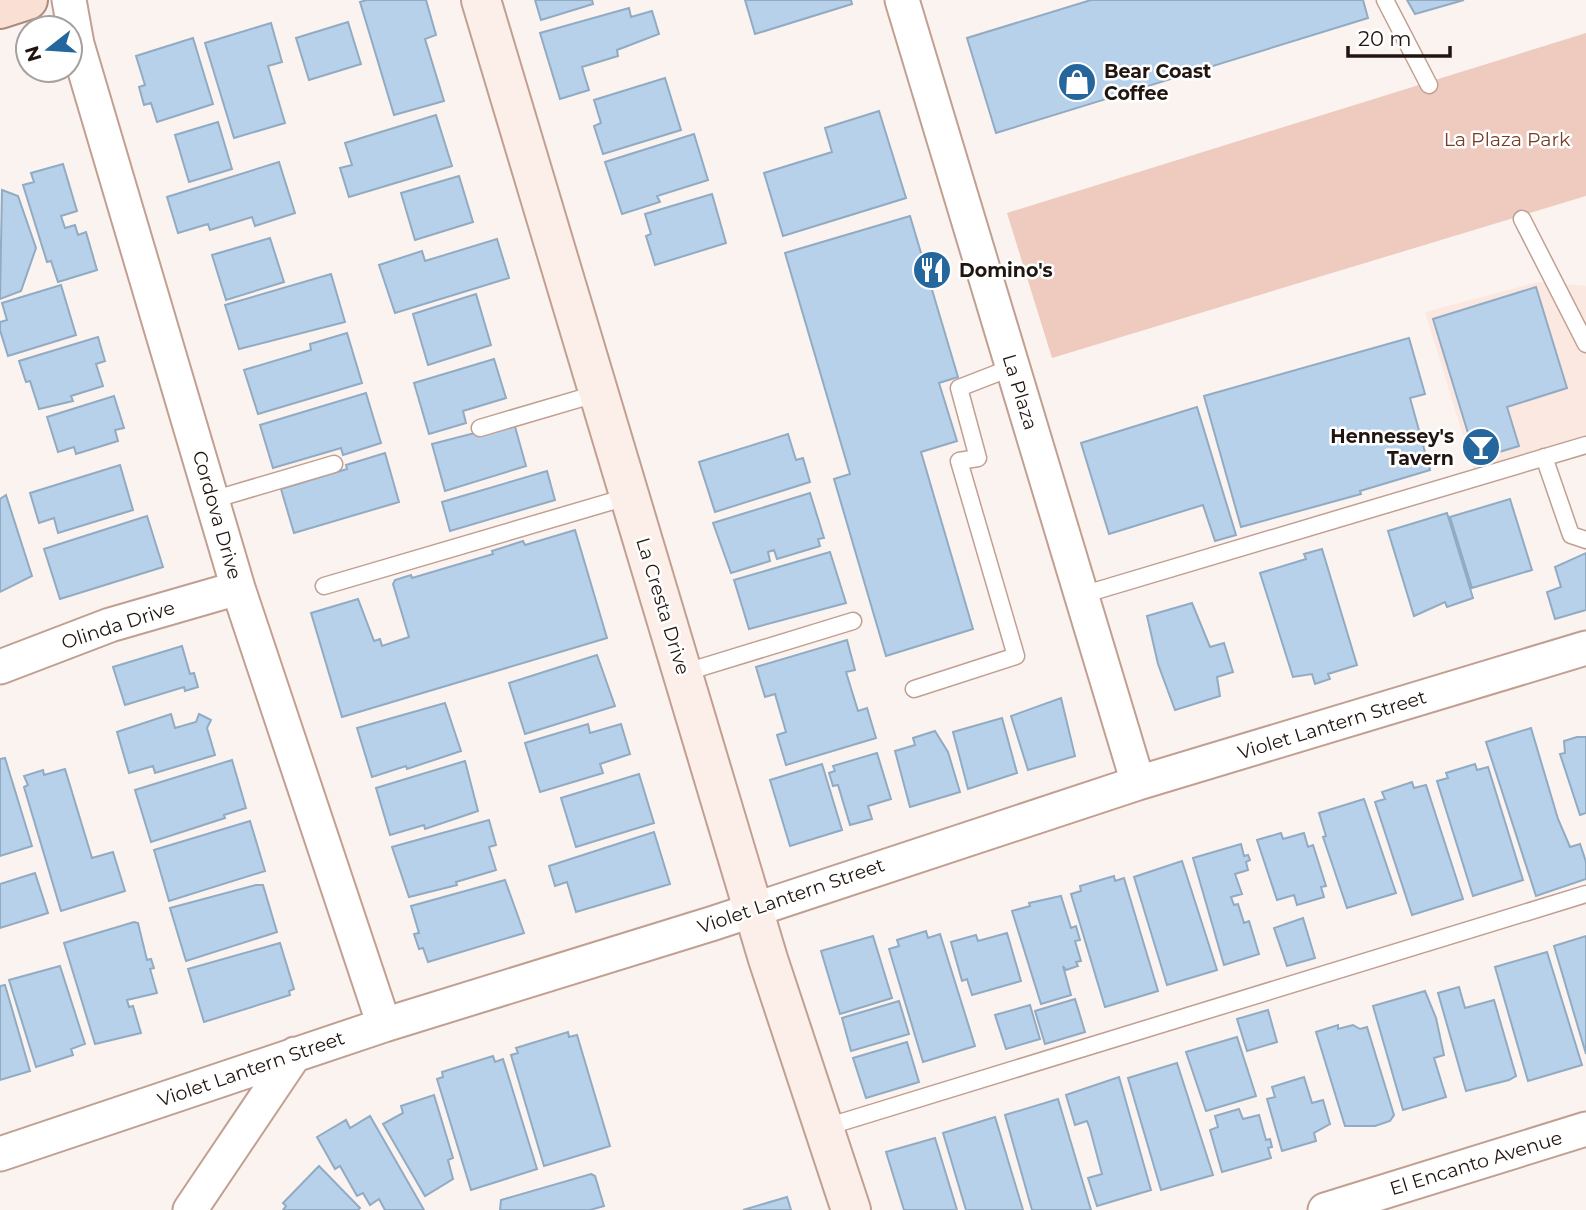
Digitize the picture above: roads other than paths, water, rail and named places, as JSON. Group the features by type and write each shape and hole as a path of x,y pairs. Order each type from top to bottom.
{"main road":[{"path":"0,9 28,0"}],"street":[{"name":"Cordova Drive","path":"69,0 81,57 238,588 384,1025"},
{"name":"La Cresta Drive","path":"481,0 768,959 851,1210"},
{"name":"La Plaza","path":"907,1 1013,367 1139,783"},
{"name":"Olinda Drive","path":"0,667 110,625 238,588"},
{"name":"Violet Lantern Street","path":"0,1154 384,1025 754,909 1139,783 1586,648"},
{"path":"190,1210 295,1054"},
{"name":"El Encanto Avenue","path":"1325,1210 1586,1129"}],"lane":[{"path":"1385,0 1429,85"},
{"path":"1522,219 1586,344"},
{"path":"914,689 1016,656 959,461 978,458 959,388 1013,367"},
{"path":"480,428 598,393"},
{"path":"1082,595 1586,445"},
{"path":"1544,457 1571,535 1586,540"},
{"path":"212,500 334,464"},
{"path":"324,586 630,496"},
{"path":"683,673 853,621"},
{"path":"826,1128 1586,894"}],"place":[{"name":"Bear Coast Coffee","path":"1077,82"},
{"name":"Domino's","path":"932,270"},
{"name":"Hennessey's Tavern","path":"1481,447"}],"park label":[{"name":"La Plaza Park","path":"1507,139"}]}
